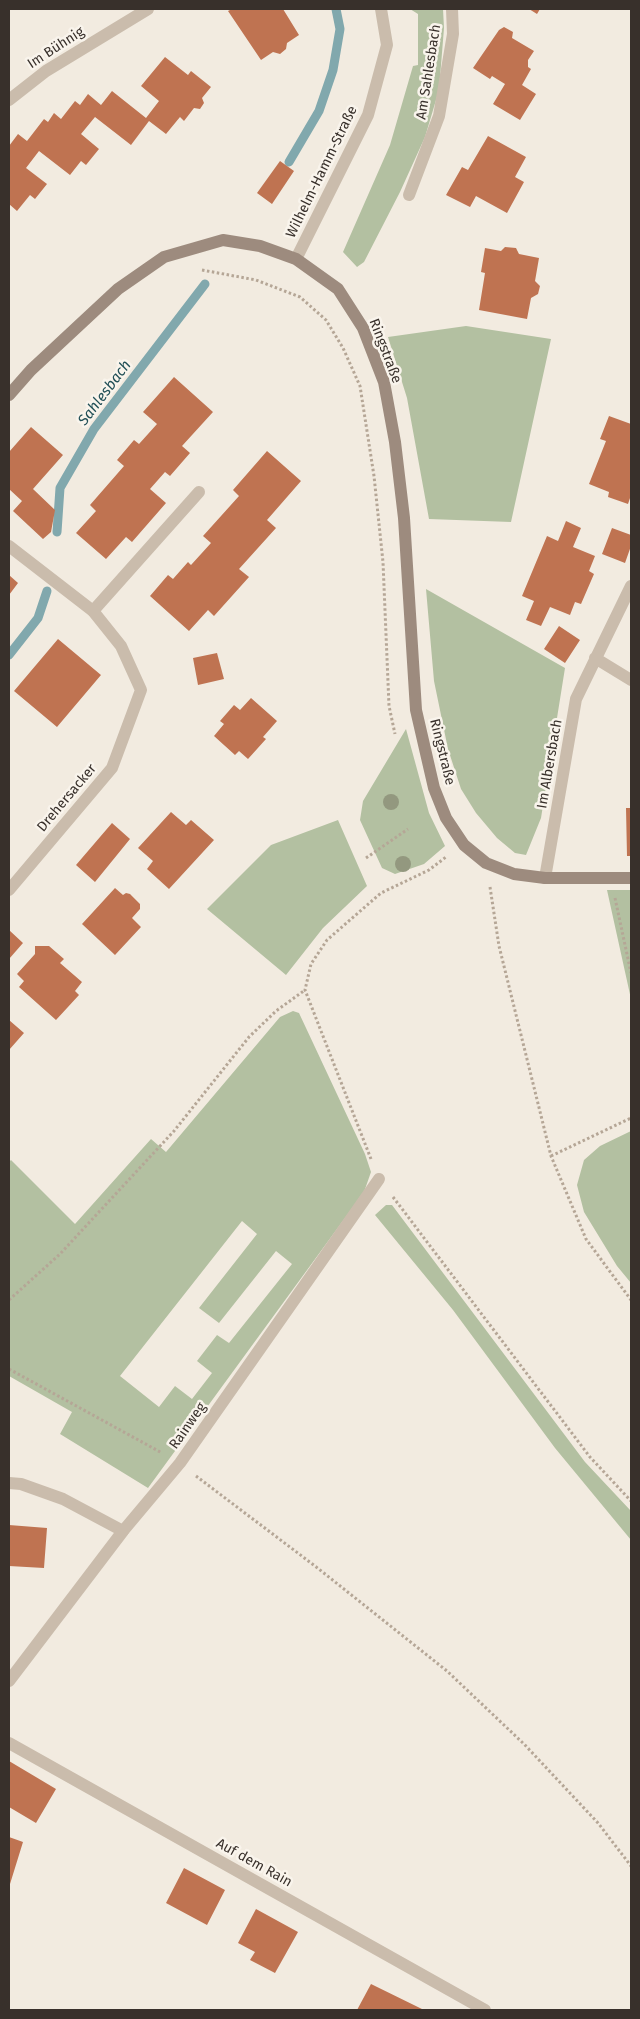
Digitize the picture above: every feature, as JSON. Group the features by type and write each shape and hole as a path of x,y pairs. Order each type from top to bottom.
{"street":[{"name":"Im Bühnig","path":"9,100 46,71 148,9"},
{"name":"Wilhelm-Hamm-Straße","path":"296,259 368,115 387,45 382,9"},
{"name":"Am Sahlesbach","path":"409,195 439,116 453,34 452,9"},
{"name":"Ringstraße","path":"9,395 31,370 118,289 164,257 223,240 260,246 296,259 338,290 363,328 384,382 395,442 404,518 416,710 434,788 446,818 464,845 486,863 514,874 545,878 631,878"},
{"path":"93,611 199,492"},
{"name":"Drehersacker","path":"9,546 93,611 121,646 141,690 112,768 9,890"},
{"name":"Im Albersbach","path":"545,878 576,699 631,586"},
{"path":"595,658 631,680"},
{"name":"Rainweg","path":"10,1678 123,1530 180,1464 379,1179"},
{"path":"9,1483 21,1484 63,1499 123,1530"},
{"name":"Auf dem Rain","path":"9,1743 485,2010"}],"path":[{"path":"194,272 203,270 256,280 300,297 326,320 343,348 360,386 374,476 383,562 389,706 395,734"},
{"path":"366,858 408,829"},
{"path":"464,845 429,870 381,893 327,940 310,964 305,990 379,1179 590,1457 631,1501"},
{"path":"486,863 499,946 551,1156 586,1238 631,1300"},
{"path":"610,878 631,973"},
{"path":"9,1300 60,1254 167,1138 250,1037 276,1011 305,990"},
{"path":"551,1156 631,1118"},
{"path":"9,1370 180,1464 315,1566 447,1671 531,1751 598,1823 631,1866"}],"green space":[{"path":"410,9 443,9 444,28 439,90 425,137 400,192 364,262 357,267 343,252 390,145 413,66 418,65 418,14"},
{"path":"466,326 551,339 511,522 429,519 407,398 388,337"},
{"path":"426,589 565,668 541,818 526,855 515,853 497,838 476,813 461,789 448,749 434,681"},
{"path":"406,729 429,813 445,846 424,864 395,874 382,868 360,820 363,801"},
{"path":"338,820 367,886 323,928 286,975 207,909 271,845"},
{"path":"607,890 631,890 631,999"},
{"path":"293,1011 299,1013 365,1154 371,1172 364,1192 148,1488 60,1434 72,1412 9,1376 9,1162 11,1160 75,1224 151,1139 166,1152 280,1017","holes":["242,1221 257,1234 199,1308 219,1323 276,1251 292,1264 229,1343 217,1335 197,1361 212,1373 192,1399 175,1386 159,1407 120,1376"]},
{"path":"631,1131 631,1283 617,1266 584,1212 577,1185 584,1160 600,1146"},
{"path":"386,1205 392,1205 585,1462 631,1511 631,1540 555,1448 453,1310 375,1215"}],"building":[{"path":"232,9 283,9 299,35 287,43 286,49 280,54 273,52 261,60 228,11"},
{"path":"529,9 540,9 537,14"},
{"path":"504,27 513,32 512,38 534,51 528,60 528,67 531,69 522,85 536,94 520,120 493,104 505,84 492,76 490,79 473,68 499,30"},
{"path":"165,57 188,75 191,71 211,87 202,98 204,103 200,109 194,108 184,121 180,117 166,134 149,121 131,145 95,117 81,134 99,149 86,165 81,161 70,175 39,151 26,168 47,184 35,199 30,195 17,211 9,204 9,146 18,134 27,141 44,119 48,122 54,113 61,119 75,101 80,105 88,94 101,105 112,91 146,118 159,101 141,86"},
{"path":"488,136 526,157 515,177 524,182 507,213 476,196 470,207 446,195 462,167 468,170"},
{"path":"280,161 294,171 272,204 257,193"},
{"path":"505,247 516,248 519,254 539,258 535,281 540,286 538,294 531,298 527,319 479,310 485,273 481,272 485,248 501,251"},
{"path":"174,377 213,412 182,446 190,453 170,476 165,472 150,489 166,503 132,542 126,537 106,559 76,533 96,511 90,505 124,466 117,460 134,440 139,444 157,424 143,412"},
{"path":"609,416 631,424 631,495 628,504 608,497 609,492 589,484 606,441 600,439"},
{"path":"31,427 63,455 33,489 55,510 51,532 43,539 13,511 22,501 9,489 9,452"},
{"path":"267,451 301,481 267,520 276,528 239,569 249,577 214,616 208,610 189,631 150,596 168,575 173,579 188,562 191,565 211,543 203,536 239,496 233,490"},
{"path":"566,521 581,528 573,547 595,556 589,571 594,574 581,604 575,602 570,615 550,607 541,626 526,620 534,601 522,596 547,536 558,541"},
{"path":"612,528 631,535 631,546 625,563 602,554"},
{"path":"9,575 18,583 9,595"},
{"path":"559,626 580,640 565,663 544,649"},
{"path":"58,639 101,675 57,727 14,691"},
{"path":"217,653 224,679 198,685 193,658"},
{"path":"251,698 277,721 263,737 266,739 248,759 239,751 235,755 214,736 224,724 220,721 234,705 240,710"},
{"path":"626,808 631,808 631,856 627,856"},
{"path":"171,812 186,825 191,820 214,840 169,889 147,869 153,861 138,848"},
{"path":"112,823 130,839 95,882 76,865"},
{"path":"115,888 123,895 126,893 130,894 140,904 140,909 132,918 141,927 115,955 82,924"},
{"path":"9,930 23,943 9,959"},
{"path":"35,946 49,946 64,959 60,963 82,982 75,991 79,995 56,1020 19,987 24,981 17,974 35,954"},
{"path":"9,1020 24,1033 9,1050"},
{"path":"9,1525 47,1528 44,1568 9,1566"},
{"path":"9,1761 56,1789 36,1823 9,1807"},
{"path":"9,1837 23,1842 10,1884 9,1883"},
{"path":"184,1868 225,1890 207,1925 166,1903"},
{"path":"256,1909 298,1932 275,1973 250,1960 255,1952 238,1943"},
{"path":"371,1984 424,2010 357,2010"}],"waterway":[{"name":"Sahlesbach","path":"289,162 319,111 333,70 340,29 336,9"},
{"name":"Sahlesbach","path":"57,532 60,488 94,429 205,284"},
{"name":"Sahlesbach","path":"9,655 38,618 47,591"}]}
